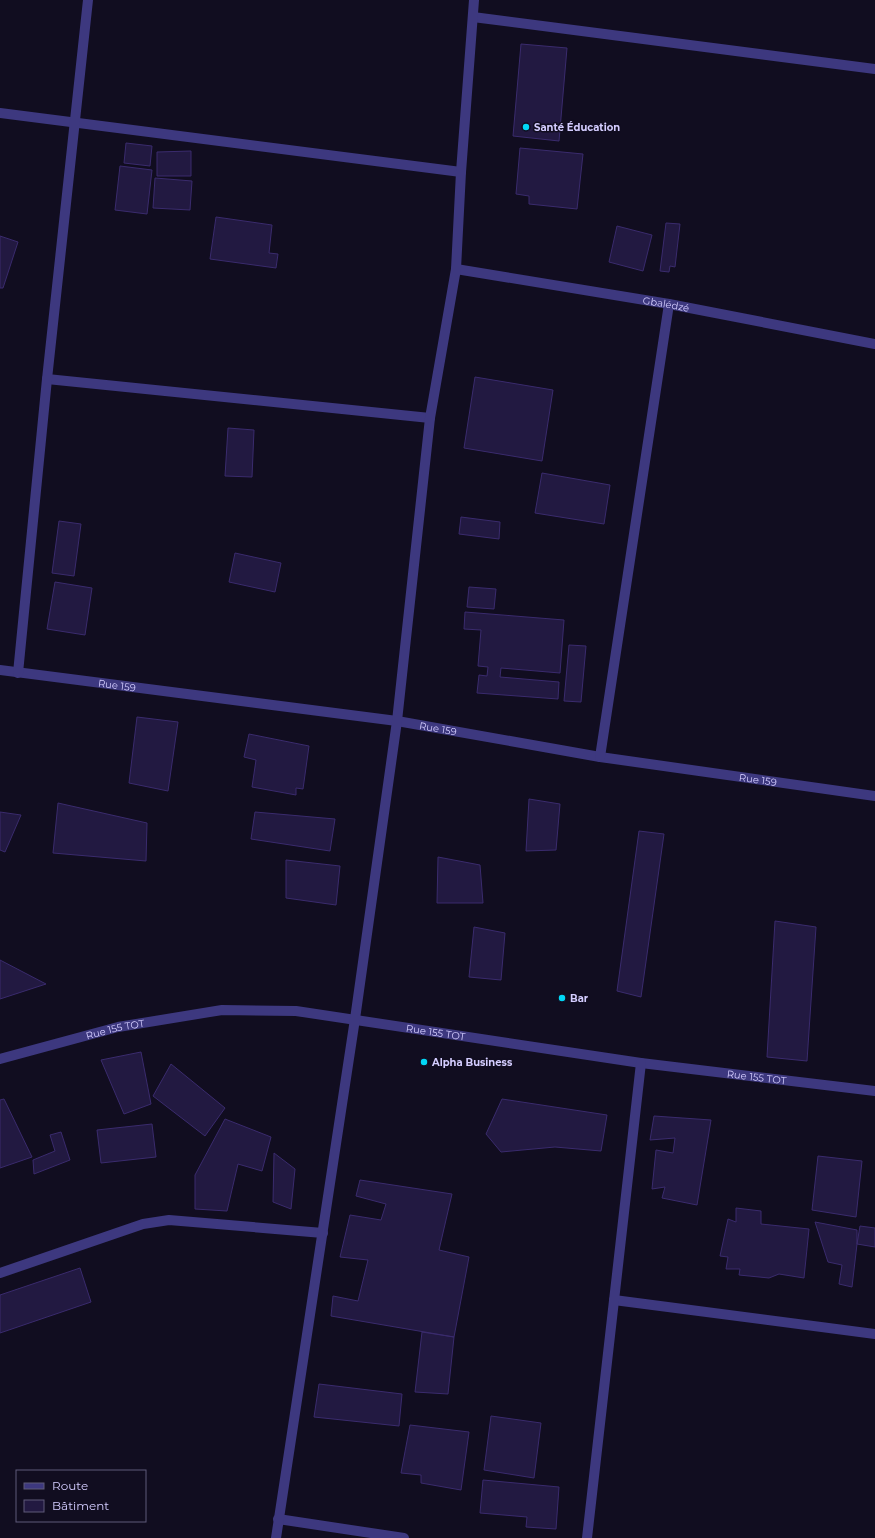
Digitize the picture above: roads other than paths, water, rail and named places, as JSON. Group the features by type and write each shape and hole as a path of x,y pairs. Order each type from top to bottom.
{"street":[{"path":"18,672 47,379 88,0"},
{"path":"276,1538 355,1019 397,721 430,418 456,269 461,172 474,0"},
{"path":"473,17 875,70"},
{"path":"0,113 461,172"},
{"name":"Gbalédzé","path":"456,269 669,304 875,344"},
{"path":"600,758 669,304"},
{"path":"47,379 430,418"},
{"name":"Rue 159","path":"0,670 397,721 600,758 875,796"},
{"name":"Rue 155 TOT","path":"0,1059 118,1027 222,1010 296,1010 641,1063 875,1091"},
{"path":"587,1538 641,1063"},
{"path":"0,1273 143,1224 169,1220 323,1233"},
{"path":"614,1300 875,1334"},
{"path":"278,1519 404,1538"}],"place":[{"name":"Santé Éducation","path":"526,127"},
{"name":"Bar","path":"562,998"},
{"name":"Alpha Business","path":"424,1062"}]}
